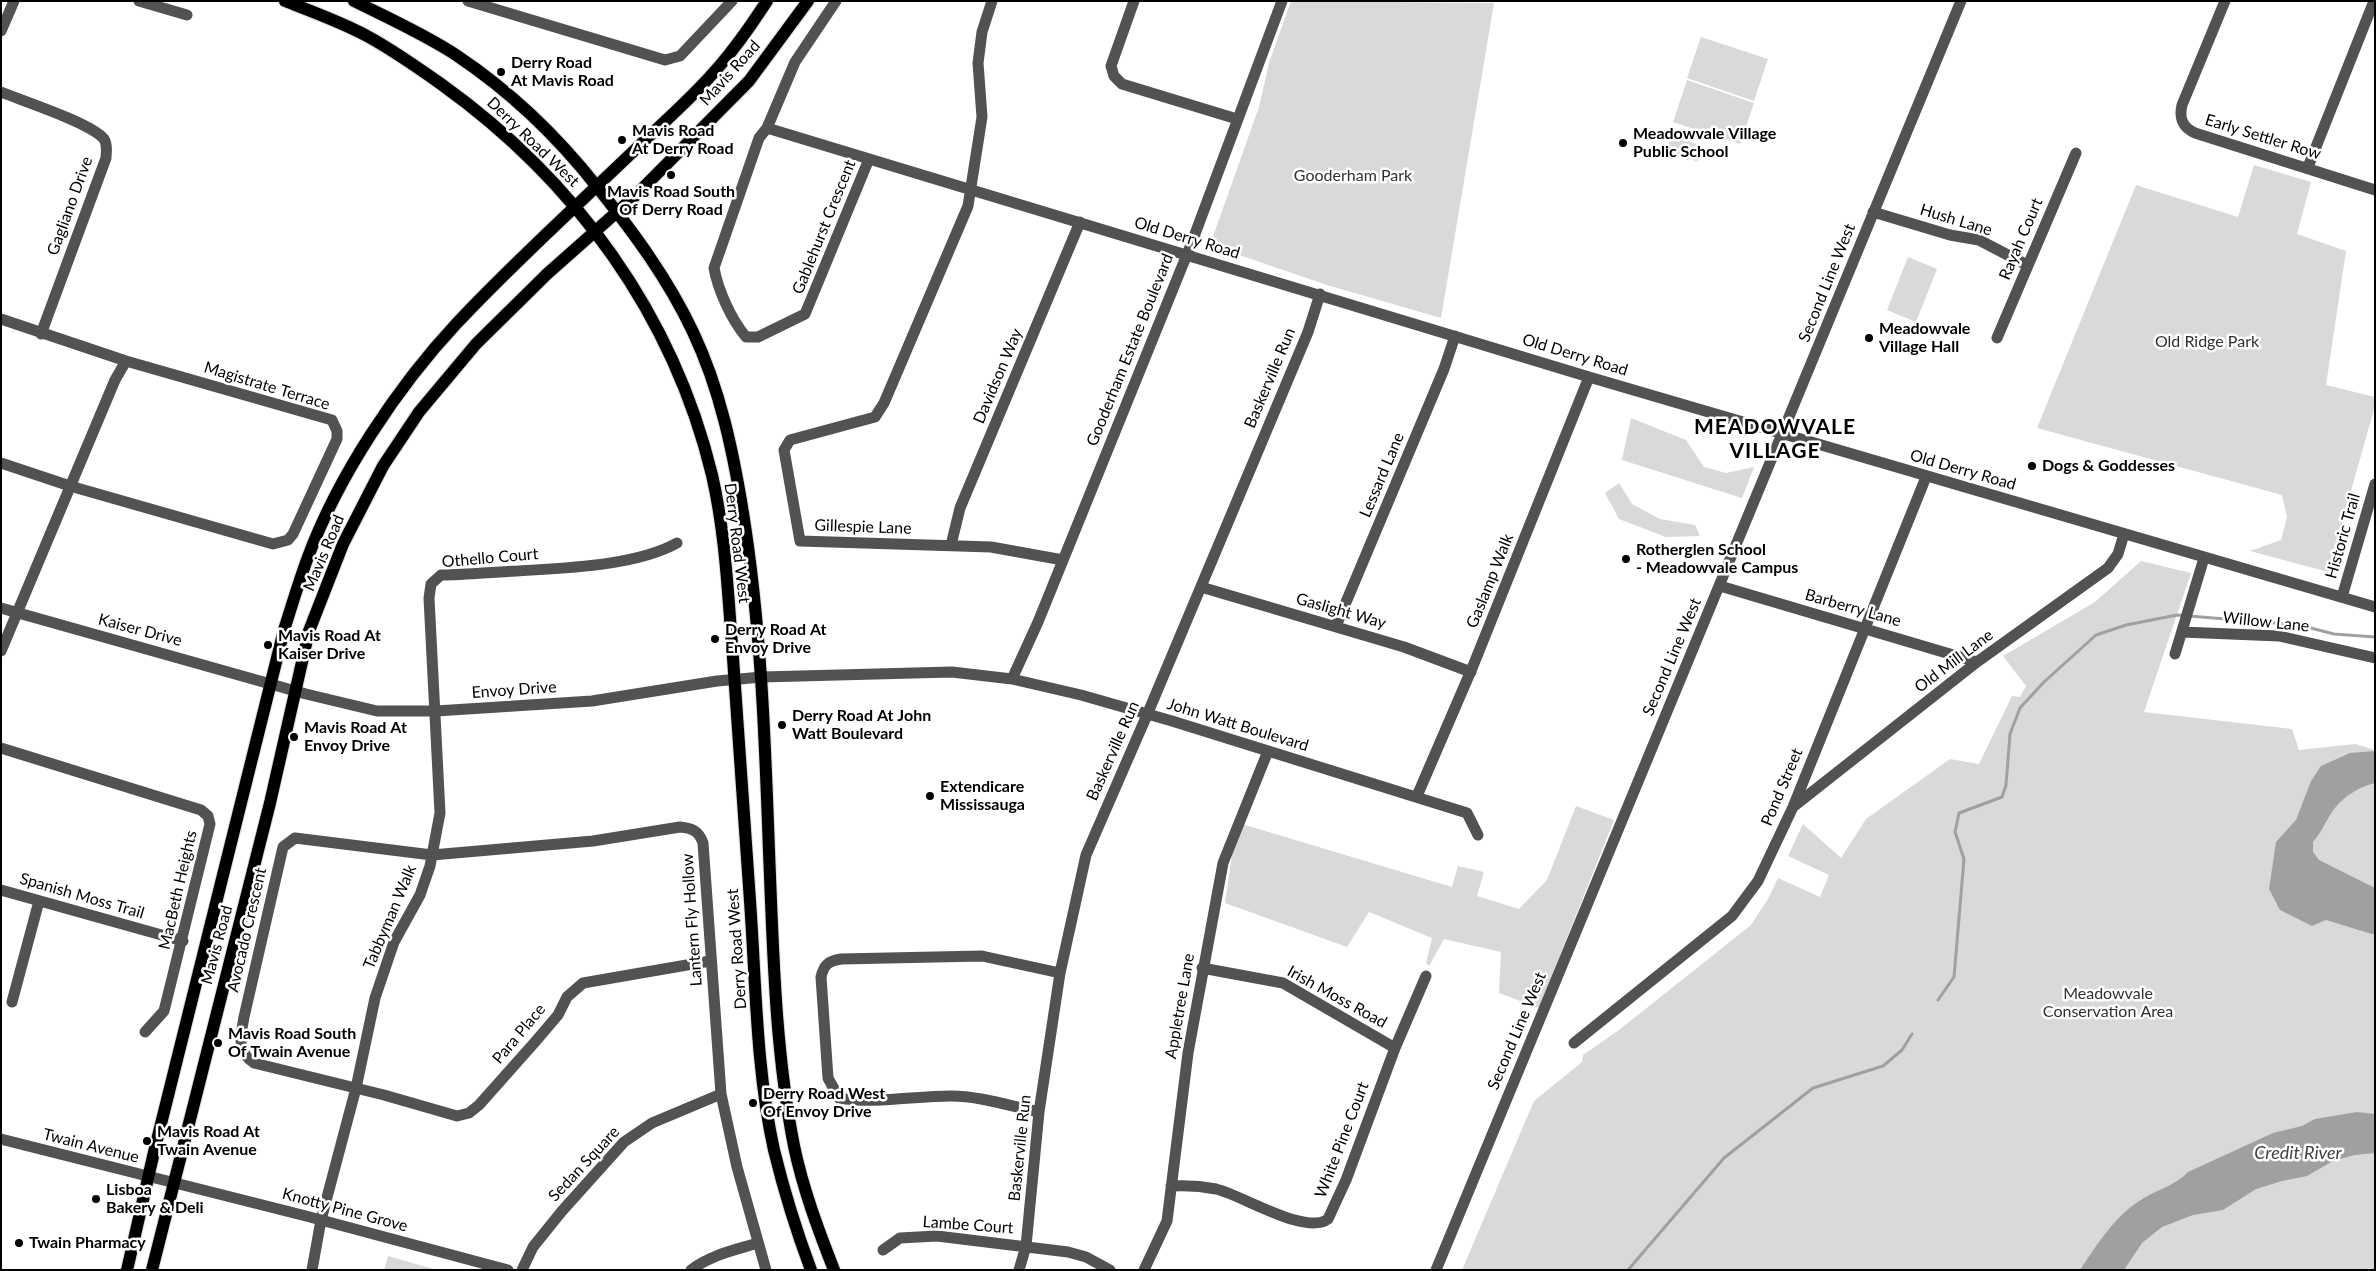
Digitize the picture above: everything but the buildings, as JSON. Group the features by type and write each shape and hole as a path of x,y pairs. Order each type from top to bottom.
{"main road":[{"name":"Derry Road West","path":"286,1 366,35 406,59 478,111 541,167 576,206 596,231 660,333 699,431 722,523 735,679 761,1068 774,1147 792,1218 811,1270"},
{"name":"Derry Road West","path":"354,1 455,55 495,85 565,146 643,244 688,324 714,385 733,456 746,532 762,677 773,942 782,1064 794,1145 811,1211 834,1270"},
{"name":"Mavis Road","path":"128,1270 148,1177 284,630 308,556 328,512 374,430 398,395 456,324 698,89 737,45 767,1"},
{"name":"Mavis Road","path":"152,1270 270,804 309,631 343,544 383,466 419,412 476,344 547,274 617,212 749,81 808,1"}],"street":[{"path":"1,31 14,1"},
{"path":"139,1 188,15"},
{"path":"468,1 665,60 680,56 732,1"},
{"path":"767,128 794,62 836,1"},
{"path":"970,190 982,117 978,64 982,32 992,1"},
{"path":"1134,1 1112,66 1114,76 1122,84 1237,119"},
{"name":"Gooderham Estate Boulevard","path":"1012,679 1186,255 1282,1"},
{"name":"Second Line West","path":"1436,1270 1961,1"},
{"name":"Early Settler Row","path":"2225,1 2182,105 2182,121 2187,128 2195,133 2308,167 2375,190"},
{"path":"2308,167 2374,1"},
{"name":"Gagliano Drive","path":"1,92 88,128 104,140 107,149 106,158 41,334"},
{"name":"Gablehurst Crescent","path":"767,128 759,138 714,268 716,280 740,329 746,337 758,337 806,314 869,159"},
{"name":"Old Derry Road","path":"767,128 1589,377 1783,432 1926,477 2375,607"},
{"name":"Rayah Court","path":"1997,338 2076,152"},
{"name":"Gillespie Lane","path":"970,190 964,215 884,403 875,417 790,440 784,450 800,541 991,547 1062,560"},
{"name":"Hush Lane","path":"1873,212 1950,235 1979,240 2027,265"},
{"name":"Davidson Way","path":"951,545 960,508 1080,222"},
{"name":"Baskerville Run","path":"1019,1270 1026,1246 1039,1112 1060,973 1086,855 1308,332 1320,294"},
{"path":"1,319 126,361 114,380 1,650"},
{"name":"Lessard Lane","path":"1336,626 1444,370 1455,336"},
{"name":"Magistrate Terrace","path":"70,486 273,544 288,540 293,534 337,439 337,431 332,420 126,361"},
{"name":"Gaslamp Walk","path":"1417,796 1471,672 1589,377"},
{"path":"1,463 70,486"},
{"name":"Pond Street","path":"1574,1043 1732,916 1758,881 1793,807 1926,477"},
{"name":"Historic Trail","path":"2342,597 2375,484"},
{"name":"Old Mill Lane","path":"1793,807 1977,662 2108,568 2118,554 2124,534"},
{"name":"Othello Court","path":"436,711 429,598 431,584 441,575 575,567 659,551 677,542"},
{"path":"2175,654 2204,558"},
{"name":"Barberry Lane","path":"1720,586 1977,662"},
{"name":"Gaslight Way","path":"1201,587 1404,647 1471,672"},
{"name":"Kaiser Drive","path":"1,608 270,684"},
{"name":"Willow Lane","path":"2185,623 2279,636 2375,658"},
{"name":"John Watt Boulevard","path":"762,677 952,672 1012,679 1081,695 1417,796 1467,813 1478,835"},
{"name":"Envoy Drive","path":"270,684 348,706 377,711 436,711 592,701 735,679 762,677"},
{"name":"Tabbyman Walk","path":"312,1270 321,1220 356,1088 381,980 394,942 420,895 432,855 440,813 436,711"},
{"name":"MacBeth Heights","path":"1,748 201,810 208,816 210,824 183,941 164,1011 146,1032"},
{"name":"Appletree Lane","path":"1144,1270 1167,1221 1188,1053 1202,968 1223,863 1268,751"},
{"name":"Lantern Fly Hollow","path":"432,855 593,841 680,827 691,828 701,836 721,1094 735,1160 766,1270"},
{"name":"Avocado Crescent","path":"356,1088 254,1063 247,1057 240,1045 244,1017 283,847 296,838 432,855"},
{"name":"Spanish Moss Trail","path":"1,890 183,941"},
{"path":"12,1002 39,901"},
{"path":"1039,1112 976,1098 952,1096 860,1101 839,1098 828,1078 821,976 824,966 831,961 841,959 949,956 982,956 1060,973"},
{"name":"Para Place","path":"356,1088 456,1116 463,1115 479,1105 558,1015 567,997 583,982 710,961"},
{"name":"Irish Moss Road","path":"1202,968 1283,983 1395,1048"},
{"name":"White Pine Court","path":"1171,1186 1192,1185 1218,1190 1305,1224 1324,1222 1328,1218 1346,1180 1395,1048 1426,976"},
{"name":"Sedan Square","path":"522,1270 533,1247 562,1210 624,1142 652,1123 721,1094"},
{"name":"Twain Avenue","path":"1,1139 174,1184"},
{"name":"Knotty Pine Grove","path":"174,1184 321,1220 508,1270"},
{"name":"Lambe Court","path":"883,1250 900,1238 937,1236 1026,1246 1086,1257 1110,1270"},
{"path":"691,1270 702,1261 758,1243"}],"green space":[{"name":"Gooderham Park","path":"1291,1 1494,3 1441,318 1327,285 1210,245 1259,107 1269,63"},
{"path":"1701,37 1768,59 1754,101 1687,78"},
{"path":"1687,80 1754,103 1740,144 1673,122"},
{"path":"1676,136 1702,146 1707,152 1704,158 1696,161 1687,160 1672,153 1667,148 1670,139"},
{"name":"Old Ridge Park","path":"2254,165 2311,182 2297,234 2346,251 2326,385 2375,397 2375,406 2328,572 2250,551 2281,540 2287,517 2282,495 2037,428 2136,185 2238,217"},
{"path":"1908,257 1937,269 1916,322 1887,310"},
{"path":"1631,418 1686,440 1704,467 1726,473 1754,467 1742,498 1622,460"},
{"path":"1619,483 1632,504 1660,519 1695,525 1700,536 1666,537 1619,519 1605,493"},
{"name":"Meadowvale Conservation Area","path":"2141,561 2191,573 2144,712 2292,729 2299,750 2355,744 2375,750 2375,1270 1462,1270 1534,1101 1582,1062 1583,1055 1619,1030 1751,925 1768,899 1778,878 1820,897 1829,875 1788,856 1803,824 1841,858 1866,819 1950,759 1979,764 2012,696 2020,697 2026,686 2003,656 2095,602"},
{"path":"1576,806 1614,820 1539,1008 1499,993 1501,952 1444,939 1429,966 1426,963 1432,938 1369,912 1347,947 1225,903 1232,855 1242,824 1452,887 1458,866 1484,872 1477,896 1519,909 1547,880"},
{"path":"388,1256 437,1270 384,1270"}],"water":[{"path":"2375,751 2375,783 2364,786 2343,799 2332,812 2313,842 2313,852 2319,860 2375,888 2375,935 2326,920 2312,926 2280,910 2269,889 2276,842 2296,820 2311,781 2321,766 2350,753"},
{"name":"Credit River","path":"2357,1112 2375,1114 2375,1153 2355,1155 2333,1161 2307,1176 2256,1189 2223,1210 2193,1215 2162,1227 2142,1243 2124,1270 2080,1270 2108,1230 2125,1212 2144,1198 2178,1180 2188,1172 2273,1133 2302,1126 2315,1119"}],"waterway":[{"path":"1938,1000 1954,977 1964,859 1955,832 1959,813 2002,797 2006,785 2010,734 2020,708 2044,682 2096,635 2126,625 2177,615 2299,625 2334,634 2375,637"},
{"path":"1628,1270 1724,1158 1813,1088 1883,1066 1902,1050 1912,1034"}],"place":[{"name":"Derry Road At Mavis Road","path":"501,72"},
{"name":"Mavis Road At Derry Road","path":"622,140"},
{"name":"Meadowvale Village Public School","path":"1623,143"},
{"name":"Mavis Road South Of Derry Road","path":"671,175"},
{"name":"Meadowvale Village Hall","path":"1869,338"},
{"name":"Dogs & Goddesses","path":"2032,466"},
{"name":"Rotherglen School - Meadowvale Campus","path":"1626,559"},
{"name":"Derry Road At Envoy Drive","path":"715,639"},
{"name":"Mavis Road At Kaiser Drive","path":"268,645"},
{"name":"Derry Road At John Watt Boulevard","path":"782,725"},
{"name":"Mavis Road At Envoy Drive","path":"294,737"},
{"name":"Extendicare Mississauga","path":"930,796"},
{"name":"Mavis Road South Of Twain Avenue","path":"218,1043"},
{"name":"Derry Road West Of Envoy Drive","path":"753,1103"},
{"name":"Mavis Road At Twain Avenue","path":"147,1141"},
{"name":"Lisboa Bakery & Deli","path":"96,1199"},
{"name":"Twain Pharmacy","path":"19,1243"}],"district":[{"name":"MEADOWVALE VILLAGE","path":"1775,439"}]}
